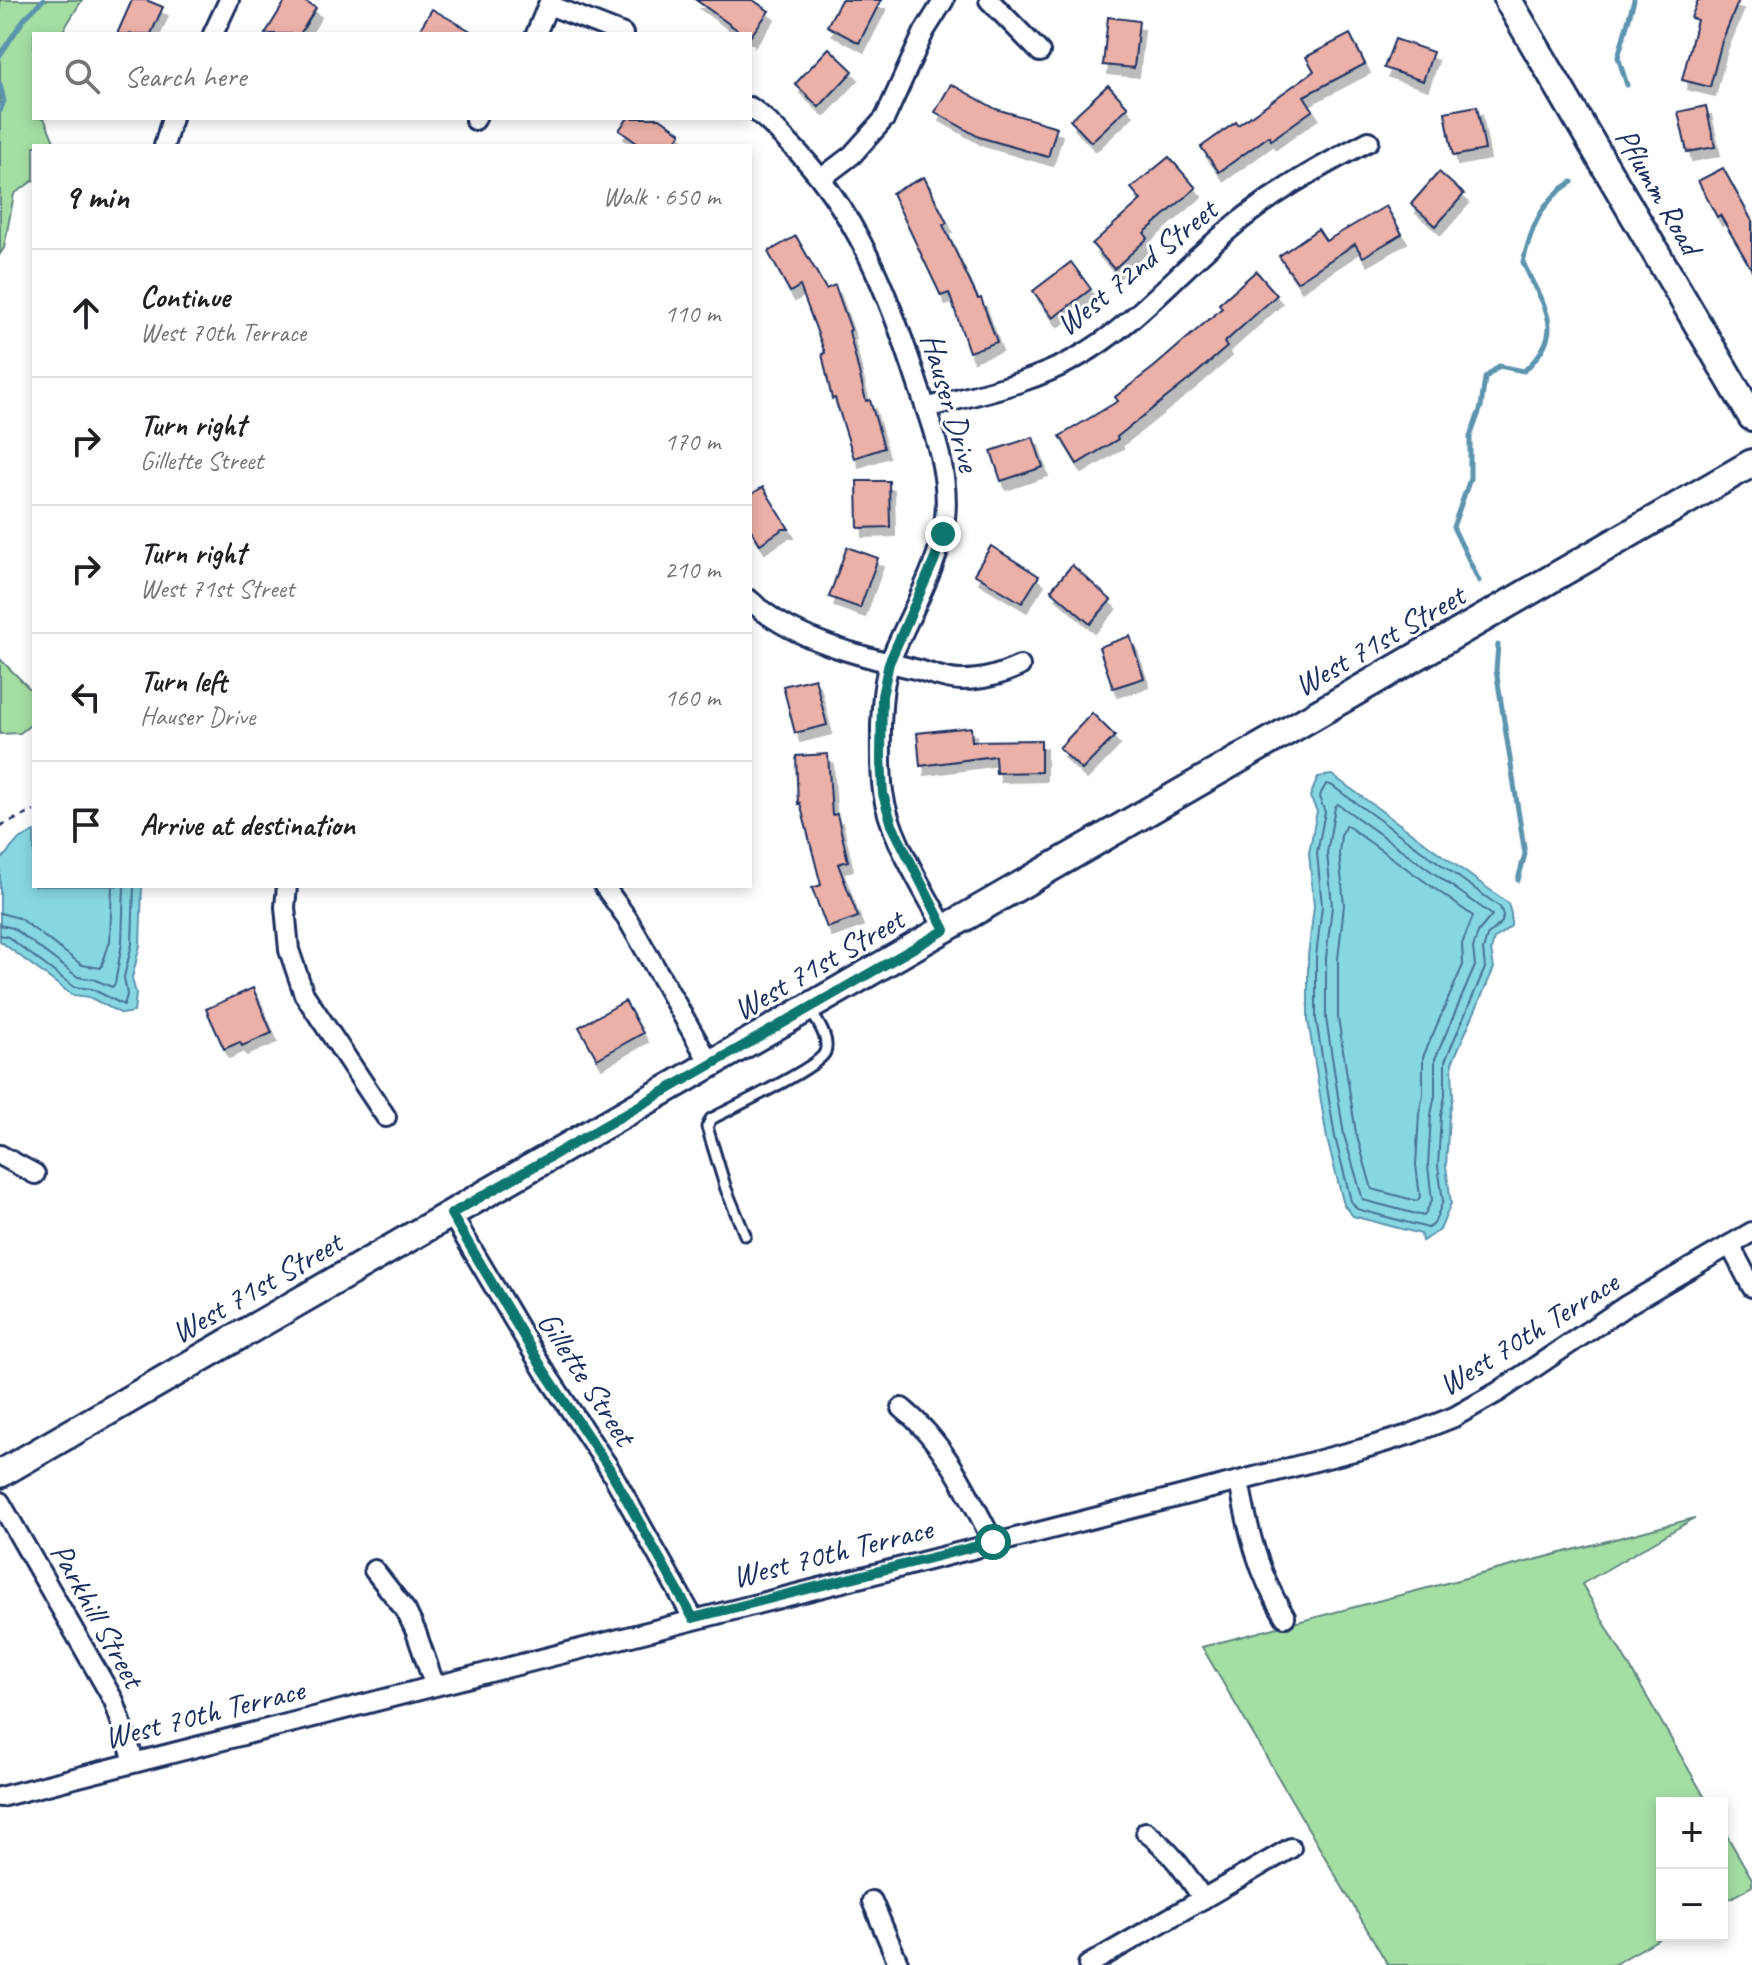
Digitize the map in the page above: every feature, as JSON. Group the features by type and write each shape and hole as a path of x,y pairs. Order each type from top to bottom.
{"street":[{"path":"214,32 229,0"},
{"path":"823,177 852,155 885,118 911,56 944,0"},
{"path":"989,0 1040,52"},
{"name":"Pflumm Road","path":"1508,0 1752,417"},
{"path":"537,32 549,2 618,32"},
{"name":"Hauser Drive","path":"752,109 823,177 853,226 881,281 926,408 945,487 944,524 934,561 889,663 882,696 883,794 892,825 945,930"},
{"path":"165,144 171,120"},
{"name":"West 72nd Street","path":"926,408 1044,373 1076,358 1127,322 1255,209 1316,169 1369,141"},
{"name":"West 71st Street","path":"0,1474 1752,463"},
{"path":"752,602 766,615 812,638 889,663 958,680 995,677 1020,666"},
{"path":"287,888 285,907 289,950 304,994 386,1117"},
{"path":"605,888 627,918 711,1065"},
{"path":"0,1155 35,1174"},
{"name":"Gillette Street","path":"451,1214 543,1369 609,1468 693,1618"},
{"name":"West 70th Terrace","path":"0,1797 1239,1481 1408,1435 1454,1417 1498,1392 1627,1305 1752,1232"},
{"path":"1730,1245 1752,1287"},
{"path":"902,1408 921,1424 954,1467 993,1542"},
{"path":"1239,1481 1259,1568 1269,1592 1285,1617"},
{"name":"Parkhill Street","path":"0,1502 114,1701 134,1761"},
{"path":"374,1570 406,1611 434,1684"},
{"path":"1146,1832 1177,1860 1203,1899"},
{"path":"1088,1965 1291,1848"},
{"path":"872,1901 899,1965"}],"lane":[{"path":"745,1235 726,1189 707,1127 711,1119 804,1070 825,1053 826,1039 809,1008"}],"path":[{"path":"0,826 32,812"}],"green space":[{"path":"0,0 82,0 62,32 32,32 32,120 45,120 55,144 32,144 32,181 14,194 4,248 0,254"},
{"path":"0,659 32,691 32,724 20,733 0,734"},
{"path":"1695,1518 1582,1584 1705,1797 1656,1797 1656,1941 1613,1965 1388,1965 1202,1647"},
{"path":"1728,1837 1752,1879 1752,1886 1728,1900"}],"water":[{"path":"1332,775 1508,903 1511,914 1511,926 1494,939 1491,950 1494,968 1452,1063 1453,1097 1446,1166 1451,1203 1440,1230 1422,1241 1421,1234 1353,1216 1344,1205 1327,1139 1308,1020 1308,956 1314,907 1309,853 1317,811 1310,797 1318,777"},
{"path":"32,833 32,888 142,888 140,945 132,978 136,994 134,1012 122,1014 89,997 72,995 0,941 0,861 19,839"}],"building":[{"path":"132,0 146,0 163,7 152,32 118,32"},
{"path":"286,0 302,0 316,8 301,32 266,32"},
{"path":"696,0 753,0 769,11 752,34 740,32"},
{"path":"841,0 881,0 859,43 827,26"},
{"path":"1698,0 1739,0 1722,41 1710,87 1682,80 1697,20 1691,18"},
{"path":"432,9 472,32 418,32"},
{"path":"1108,17 1139,21 1134,68 1103,65"},
{"path":"1350,34 1365,64 1304,96 1313,110 1271,140 1269,136 1219,172 1201,147 1314,71 1306,57"},
{"path":"1395,39 1433,52 1423,81 1384,68"},
{"path":"829,48 853,71 819,107 795,84"},
{"path":"951,84 996,109 1057,127 1048,157 979,137 935,112"},
{"path":"1108,85 1128,107 1091,142 1070,120"},
{"path":"1477,106 1485,150 1453,156 1445,112"},
{"path":"1706,106 1715,147 1687,152 1678,112"},
{"path":"626,120 663,120 681,133 673,144 638,144 619,130"},
{"path":"1169,157 1196,188 1144,233 1148,238 1114,269 1092,244 1141,200 1131,188"},
{"path":"1723,168 1752,221 1752,270 1720,215 1717,217 1698,181"},
{"path":"1439,172 1464,194 1436,226 1411,204"},
{"path":"924,177 947,223 943,225 978,299 981,298 997,342 969,352 949,293 941,296 892,193"},
{"path":"1386,206 1402,234 1363,257 1355,244 1297,282 1279,256 1318,229 1326,241"},
{"path":"796,236 826,289 835,285 851,330 866,401 870,400 884,448 854,458 835,398 832,399 822,354 825,353 800,286 790,292 768,252"},
{"path":"1071,262 1091,289 1053,318 1033,291"},
{"path":"1256,271 1277,295 1224,343 1227,347 1191,378 1118,439 1077,464 1060,436 1118,401 1115,397 1222,308 1219,304"},
{"path":"1033,437 1043,467 1001,481 991,451"},
{"path":"857,481 889,481 890,527 858,528"},
{"path":"763,487 789,529 783,529 760,544 752,531 752,494"},
{"path":"991,546 1039,576 1022,603 974,574"},
{"path":"847,547 878,558 860,608 829,597"},
{"path":"1072,565 1111,600 1090,624 1051,590"},
{"path":"1130,636 1144,678 1113,688 1099,647"},
{"path":"815,678 827,725 795,733 783,686"},
{"path":"1092,713 1115,736 1082,770 1059,748"},
{"path":"971,727 972,741 1041,740 1041,772 996,773 995,756 920,766 917,733"},
{"path":"828,754 832,815 837,814 848,861 838,864 858,917 827,928 812,888 821,885 798,804 796,756"},
{"path":"253,988 272,1033 242,1046 240,1042 224,1049 206,1009"},
{"path":"625,1001 643,1033 597,1059 579,1027"}],"waterway":[{"path":"0,55 24,19 43,0"},
{"path":"1627,85 1618,57 1634,0"},
{"path":"0,84 4,101 0,111"},
{"path":"1479,581 1453,527 1470,479 1470,437 1481,407 1485,378 1499,366 1524,371 1546,343 1548,318 1523,262 1539,216 1552,197 1572,182"},
{"path":"1498,645 1496,670 1525,854 1518,880"}],"route":[{"path":"943,534 889,663 882,696 881,757 883,794 892,825 945,930 451,1214 543,1369 609,1468 693,1618 993,1542"}]}
